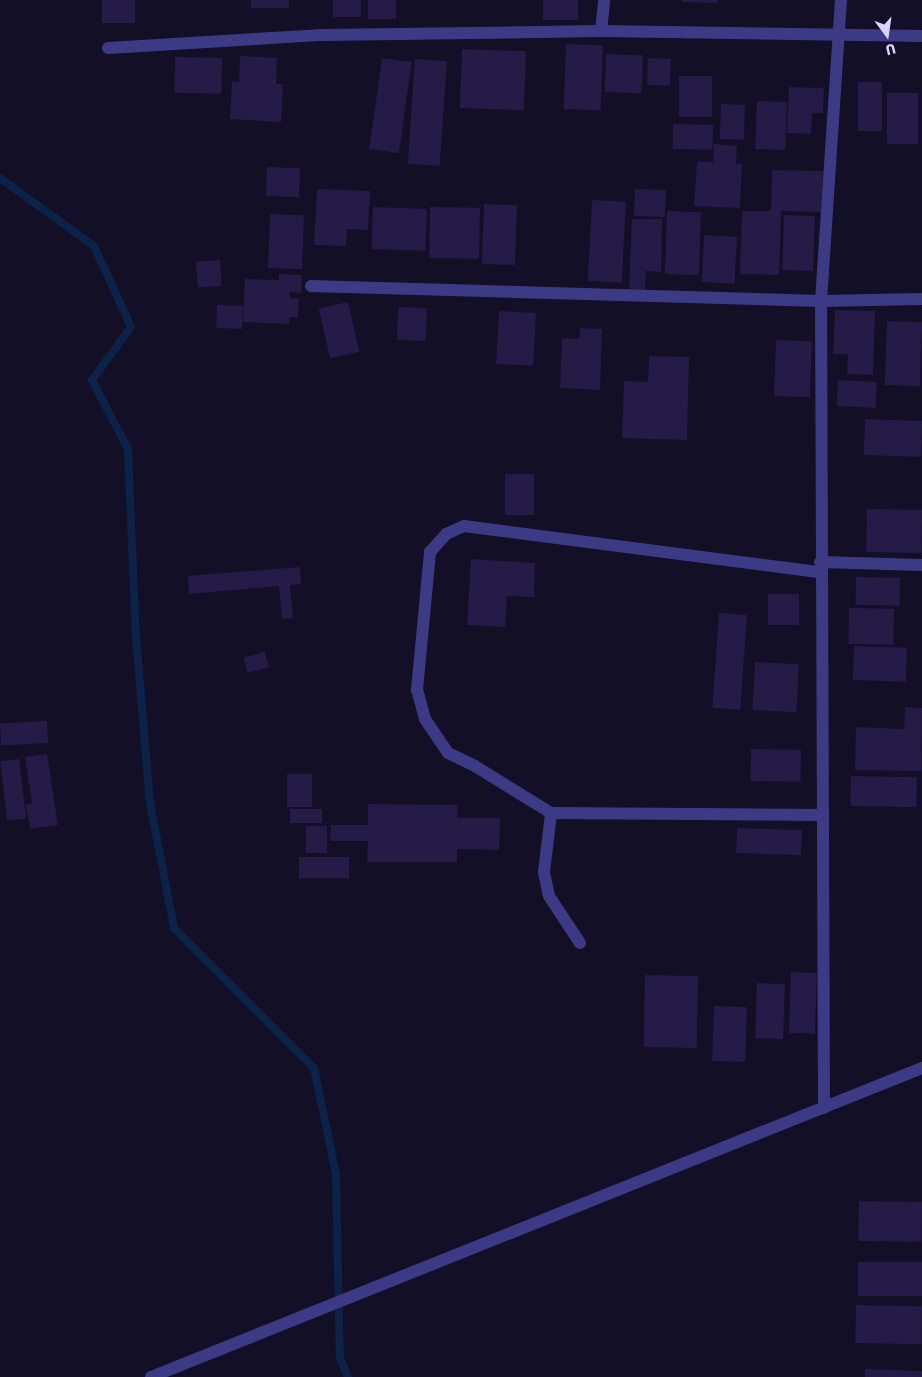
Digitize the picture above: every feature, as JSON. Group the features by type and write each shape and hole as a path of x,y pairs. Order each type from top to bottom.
{"street":[{"path":"601,31 604,0"},
{"path":"824,1108 820,567 821,301 841,0"},
{"path":"108,48 323,35 601,31 922,36"},
{"path":"311,286 821,301 922,299"},
{"path":"823,816 551,813 475,766 448,753 425,719 417,690 430,552 446,534 464,526 820,567 922,565"},
{"path":"551,813 544,872 549,896 580,943"},
{"path":"151,1377 922,1068"}],"building":[{"path":"102,0 135,0 135,23 102,23"},
{"path":"251,0 289,0 289,8 251,8"},
{"path":"333,0 361,0 361,17 333,17"},
{"path":"368,0 396,0 396,19 368,19"},
{"path":"543,0 578,0 578,20 543,20"},
{"path":"682,0 717,0 717,3 682,2"},
{"path":"566,44 603,45 601,110 564,109"},
{"path":"462,49 526,51 524,110 460,108"},
{"path":"606,54 643,55 642,93 605,92"},
{"path":"240,56 277,58 276,84 283,84 281,122 230,119 232,81 239,82"},
{"path":"175,57 222,58 221,94 174,93"},
{"path":"382,58 412,62 399,153 369,149"},
{"path":"648,58 671,59 670,86 647,85"},
{"path":"415,59 447,61 440,166 408,164"},
{"path":"679,76 712,76 712,117 679,117"},
{"path":"858,82 882,82 882,131 858,131"},
{"path":"789,87 824,88 823,113 812,113 811,134 787,133"},
{"path":"887,93 918,93 918,144 887,144"},
{"path":"757,101 787,102 785,150 755,149"},
{"path":"721,104 745,105 744,140 720,139"},
{"path":"673,124 713,125 713,150 673,149"},
{"path":"714,144 737,146 736,164 742,164 740,208 694,206 697,162 713,162"},
{"path":"267,167 300,168 299,197 266,196"},
{"path":"772,170 823,171 821,212 781,211 779,275 740,274 742,211 771,211"},
{"path":"317,189 370,191 368,230 347,229 346,246 314,245"},
{"path":"635,189 666,190 665,217 634,216"},
{"path":"592,200 626,202 622,283 588,281"},
{"path":"484,204 517,205 515,265 482,264"},
{"path":"373,207 427,209 426,251 372,249"},
{"path":"430,207 480,208 479,259 429,258"},
{"path":"667,211 701,212 699,275 665,274"},
{"path":"270,214 304,215 302,269 268,268"},
{"path":"784,215 815,216 813,271 782,270"},
{"path":"632,219 662,219 661,272 646,271 645,290 629,289"},
{"path":"704,235 737,237 734,284 702,282"},
{"path":"220,260 222,286 198,288 196,262"},
{"path":"279,274 302,275 301,293 290,292 290,298 299,299 298,317 289,317 289,324 243,322 245,279 279,280"},
{"path":"348,302 359,352 330,358 319,309"},
{"path":"217,305 243,306 242,329 216,328"},
{"path":"398,307 427,308 426,341 397,340"},
{"path":"835,310 875,311 873,375 847,374 848,354 833,354"},
{"path":"499,311 536,313 533,366 496,364"},
{"path":"887,321 922,322 920,386 885,385"},
{"path":"580,328 602,329 600,390 560,388 562,338 579,339"},
{"path":"776,340 812,341 810,397 774,396"},
{"path":"649,356 689,357 687,440 622,438 624,381 648,382"},
{"path":"838,380 877,382 876,408 837,406"},
{"path":"865,419 922,421 921,457 864,455"},
{"path":"505,474 534,474 534,515 505,515"},
{"path":"867,509 922,510 921,553 866,552"},
{"path":"471,559 535,563 534,597 507,596 505,627 467,625"},
{"path":"300,567 301,584 290,585 293,618 282,619 279,586 189,594 188,576"},
{"path":"856,577 900,578 900,606 856,605"},
{"path":"768,594 799,594 799,625 768,625"},
{"path":"849,608 894,609 893,645 848,644"},
{"path":"719,613 747,615 740,710 712,708"},
{"path":"854,646 907,648 906,682 853,680"},
{"path":"265,652 269,668 248,673 244,657"},
{"path":"755,662 799,664 796,712 752,710"},
{"path":"905,707 922,708 921,771 855,770 856,727 904,729"},
{"path":"47,721 48,743 1,745 0,723"},
{"path":"751,749 801,750 800,782 750,781"},
{"path":"47,754 58,825 30,829 26,805 32,803 25,757"},
{"path":"19,759 26,819 7,821 0,761"},
{"path":"287,774 312,774 312,807 287,807"},
{"path":"851,776 917,777 916,807 850,806"},
{"path":"368,804 458,805 457,818 500,818 499,850 457,849 457,862 367,862 368,841 330,841 331,825 368,825"},
{"path":"290,809 322,809 322,823 290,823"},
{"path":"306,826 327,826 327,853 306,853"},
{"path":"737,828 802,830 801,855 736,853"},
{"path":"299,857 349,857 349,878 299,878"},
{"path":"791,972 817,973 815,1034 789,1033"},
{"path":"645,975 698,976 697,1048 644,1047"},
{"path":"757,983 785,984 783,1039 755,1038"},
{"path":"714,1006 747,1007 745,1062 712,1061"},
{"path":"859,1201 922,1202 921,1242 858,1241"},
{"path":"858,1262 922,1262 922,1296 858,1296"},
{"path":"856,1305 922,1306 921,1344 855,1343"},
{"path":"865,1369 922,1371 922,1377 865,1377"}],"waterway":[{"path":"0,178 94,246 131,327 92,380 128,449 136,637 150,803 174,928 314,1068 336,1174 340,1358 348,1377"}]}
